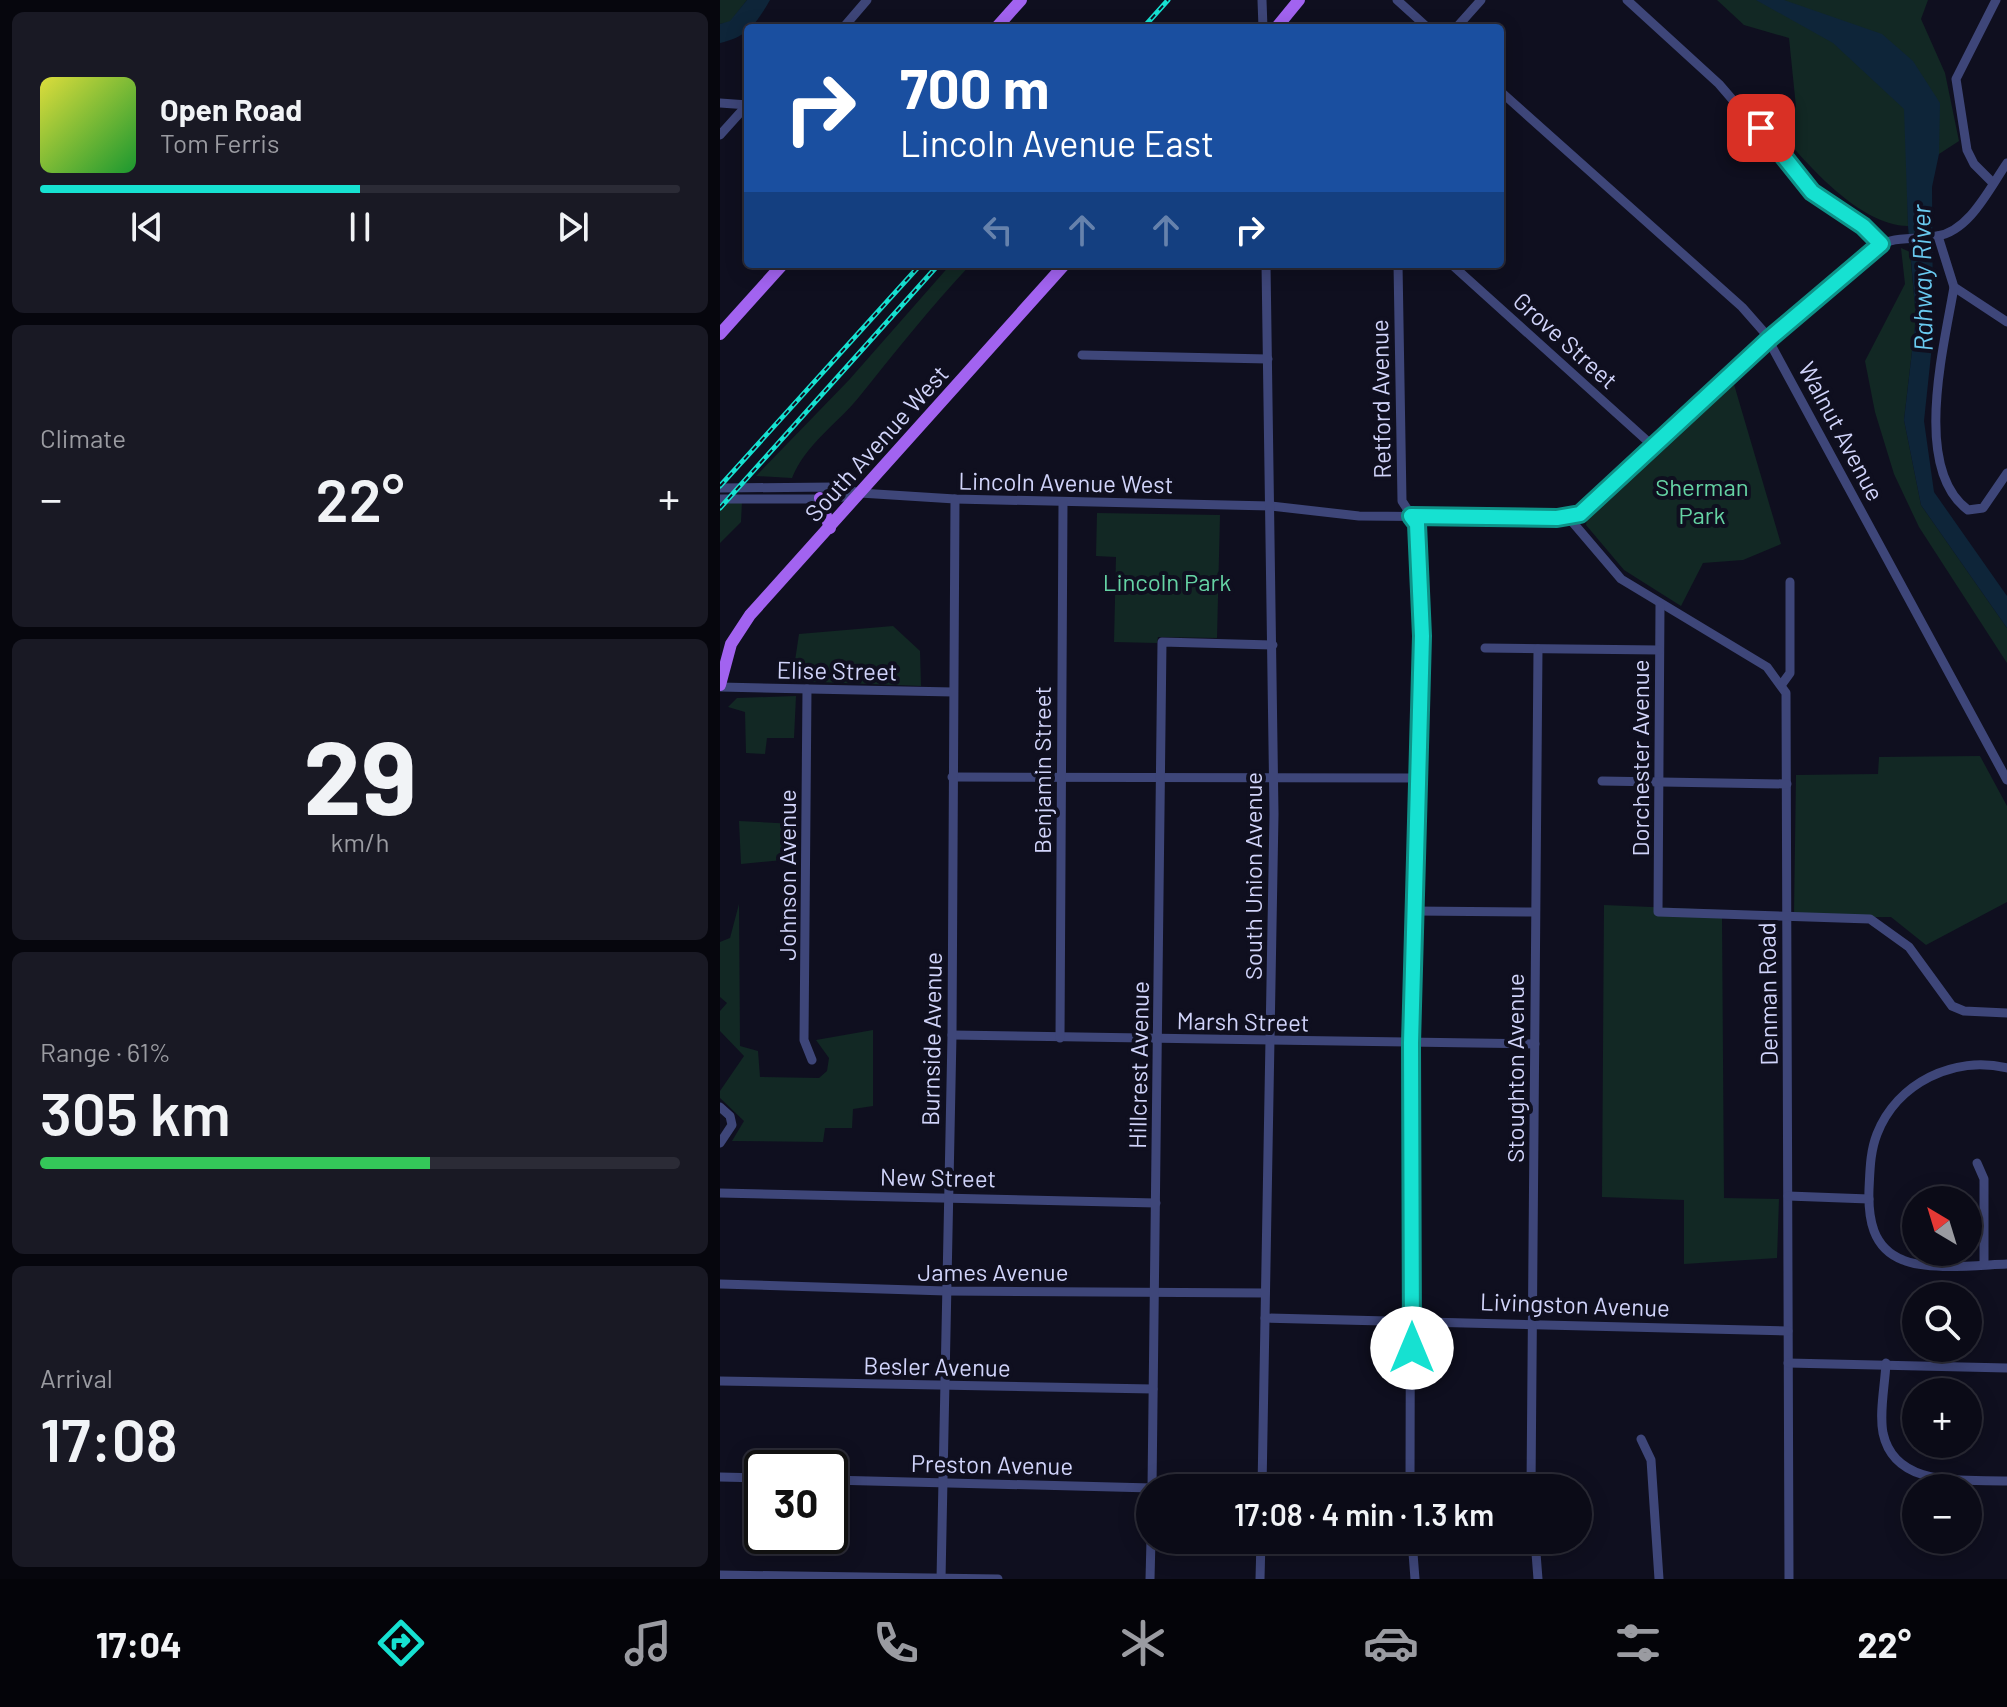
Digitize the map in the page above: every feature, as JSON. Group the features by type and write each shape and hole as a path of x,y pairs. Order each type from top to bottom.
{"main road":[{"path":"1000,24 1021,0"},
{"path":"1279,24 1299,0"},
{"path":"720,334 779,268"},
{"name":"South Avenue West","path":"720,686 737,632 750,615 1061,268"},
{"path":"820,498 830,528"}],"street":[{"path":"846,24 867,0"},
{"path":"1262,0 1263,24"},
{"path":"1397,0 1424,24"},
{"path":"1460,24 1481,0"},
{"path":"1627,0 1719,84 1812,192 1863,226 1881,244"},
{"path":"1993,183 1974,164 1967,150 1956,79 1996,0"},
{"name":"Walnut Avenue","path":"1504,95 1742,307 1769,339 2007,780"},
{"path":"720,103 744,105"},
{"path":"720,135 744,108"},
{"path":"1782,684 1767,667 1660,605 1605,564 1569,518 1590,507 1769,339 1881,244 1903,237 1937,236 1962,223 2007,163"},
{"path":"1937,236 1954,287 1933,424 1951,497 1968,510 1983,508 2007,473"},
{"name":"South Union Avenue","path":"1262,1474 1273,777 1266,268"},
{"name":"Retford Avenue","path":"1398,268 1402,501 1417,524 1422,636 1411,1043 1410,1474"},
{"name":"Grove Street","path":"1455,268 1654,447"},
{"path":"1954,287 2007,322"},
{"path":"1082,355 1268,359"},
{"name":"Lincoln Avenue West","path":"720,488 834,487 860,493 955,499 1271,506 1359,516 1569,518"},
{"name":"Lincoln Avenue West","path":"720,499 820,498 860,493"},
{"name":"Burnside Avenue","path":"941,1578 952,1035 955,499"},
{"name":"Benjamin Street","path":"1060,1038 1063,503"},
{"name":"Denman Road","path":"1789,1579 1787,701 1782,684 1790,673 1790,582"},
{"name":"Dorchester Avenue","path":"1660,605 1658,912 1786,916"},
{"name":"Hillcrest Avenue","path":"1152,1474 1162,642 1273,645"},
{"path":"1485,648 1659,650"},
{"name":"Stoughton Avenue","path":"1531,1474 1538,649"},
{"name":"Elise Street","path":"720,686 953,692"},
{"name":"Johnson Avenue","path":"807,689 804,1040 812,1060"},
{"path":"952,777 1416,778"},
{"path":"1602,781 1787,784"},
{"path":"1414,911 1535,912"},
{"path":"1786,916 1875,920 1909,947 1952,1006 1960,1010 2007,1013"},
{"name":"Marsh Street","path":"952,1035 1535,1044"},
{"path":"2007,1068 1978,1064 1955,1067 1924,1079 1901,1097 1881,1124 1874,1145 1869,1199 1875,1235 1895,1256 1917,1264 2007,1264"},
{"path":"720,1107 730,1116 732,1125 720,1143"},
{"path":"1977,1163 1984,1179 1984,1264"},
{"name":"New Street","path":"720,1193 1156,1203"},
{"path":"1788,1196 1869,1199"},
{"name":"James Avenue","path":"720,1284 946,1291 1265,1293"},
{"name":"Livingston Avenue","path":"1265,1318 1533,1322 1788,1331"},
{"path":"1788,1363 2007,1368"},
{"path":"1886,1363 1883,1428 1895,1459 1924,1477 2007,1481"},
{"name":"Besler Avenue","path":"720,1381 1153,1389"},
{"path":"1641,1439 1651,1460 1659,1579"},
{"path":"720,1477 744,1478"},
{"name":"Preston Avenue","path":"848,1480 1136,1488"},
{"path":"1150,1579 1151,1554"},
{"path":"1260,1579 1261,1554"},
{"path":"1413,1554 1415,1579"},
{"path":"1536,1554 1538,1579"},
{"path":"720,1575 998,1579"}],"green space":[{"path":"720,0 747,0 730,22 720,24"},
{"path":"1717,0 1928,0 1921,19 1945,73 1959,141 1939,154 1907,153 1908,226 1871,216 1853,204 1819,175 1778,130 1796,107 1789,38 1744,25"},
{"path":"1901,248 1910,252 1916,317 1904,420 1921,505 2007,628 2007,663 1919,527 1894,474 1875,412 1865,361 1905,284"},
{"path":"947,268 967,268 859,397 813,445 792,478 756,476 849,380"},
{"name":"Sherman Park","path":"1733,381 1781,544 1743,560 1703,563 1681,606 1624,570 1586,525 1587,519"},
{"path":"729,498 742,501 741,522 720,543 720,509"},
{"name":"Lincoln Park","path":"1097,513 1220,515 1217,638 1158,637 1157,643 1114,642 1116,557 1096,556"},
{"path":"893,626 920,651 921,686 792,681 799,634"},
{"path":"796,696 794,738 767,738 765,754 746,753 745,712 728,707 737,698"},
{"path":"1980,756 2007,806 2007,902 1926,945 1891,917 1722,918 1724,1198 1779,1199 1777,1258 1684,1264 1684,1200 1602,1197 1604,905 1794,913 1796,775 1878,774 1879,757"},
{"path":"739,821 795,824 794,859 741,864"},
{"path":"739,904 740,1046 758,1051 760,1077 819,1078 827,1071 829,1058 816,1040 873,1030 873,1106 853,1109 852,1128 825,1128 823,1142 732,1141 744,1121 720,1098 720,1091 744,1056 720,1031 720,1011 727,1003 720,997 720,942 730,938"}],"water":[{"path":"747,0 770,0 753,24 744,24 744,32 720,43 720,24 730,21"},
{"name":"Rahway River","path":"1756,0 1784,0 1882,34 1913,61 1940,103 1939,154 1932,187 1933,336 1924,421 1934,492 2007,596 2007,628 1921,505 1904,420 1916,317 1908,226 1904,109 1833,43"}],"railway":[{"path":"1147,24 1168,0"},
{"path":"720,486 917,268"},
{"path":"720,508 935,268"}],"route":[{"path":"1412,1348 1411,1043 1422,636 1417,524 1411,516 1569,518 1580,514 1769,339 1881,244 1863,226 1812,192 1761,128"}]}
